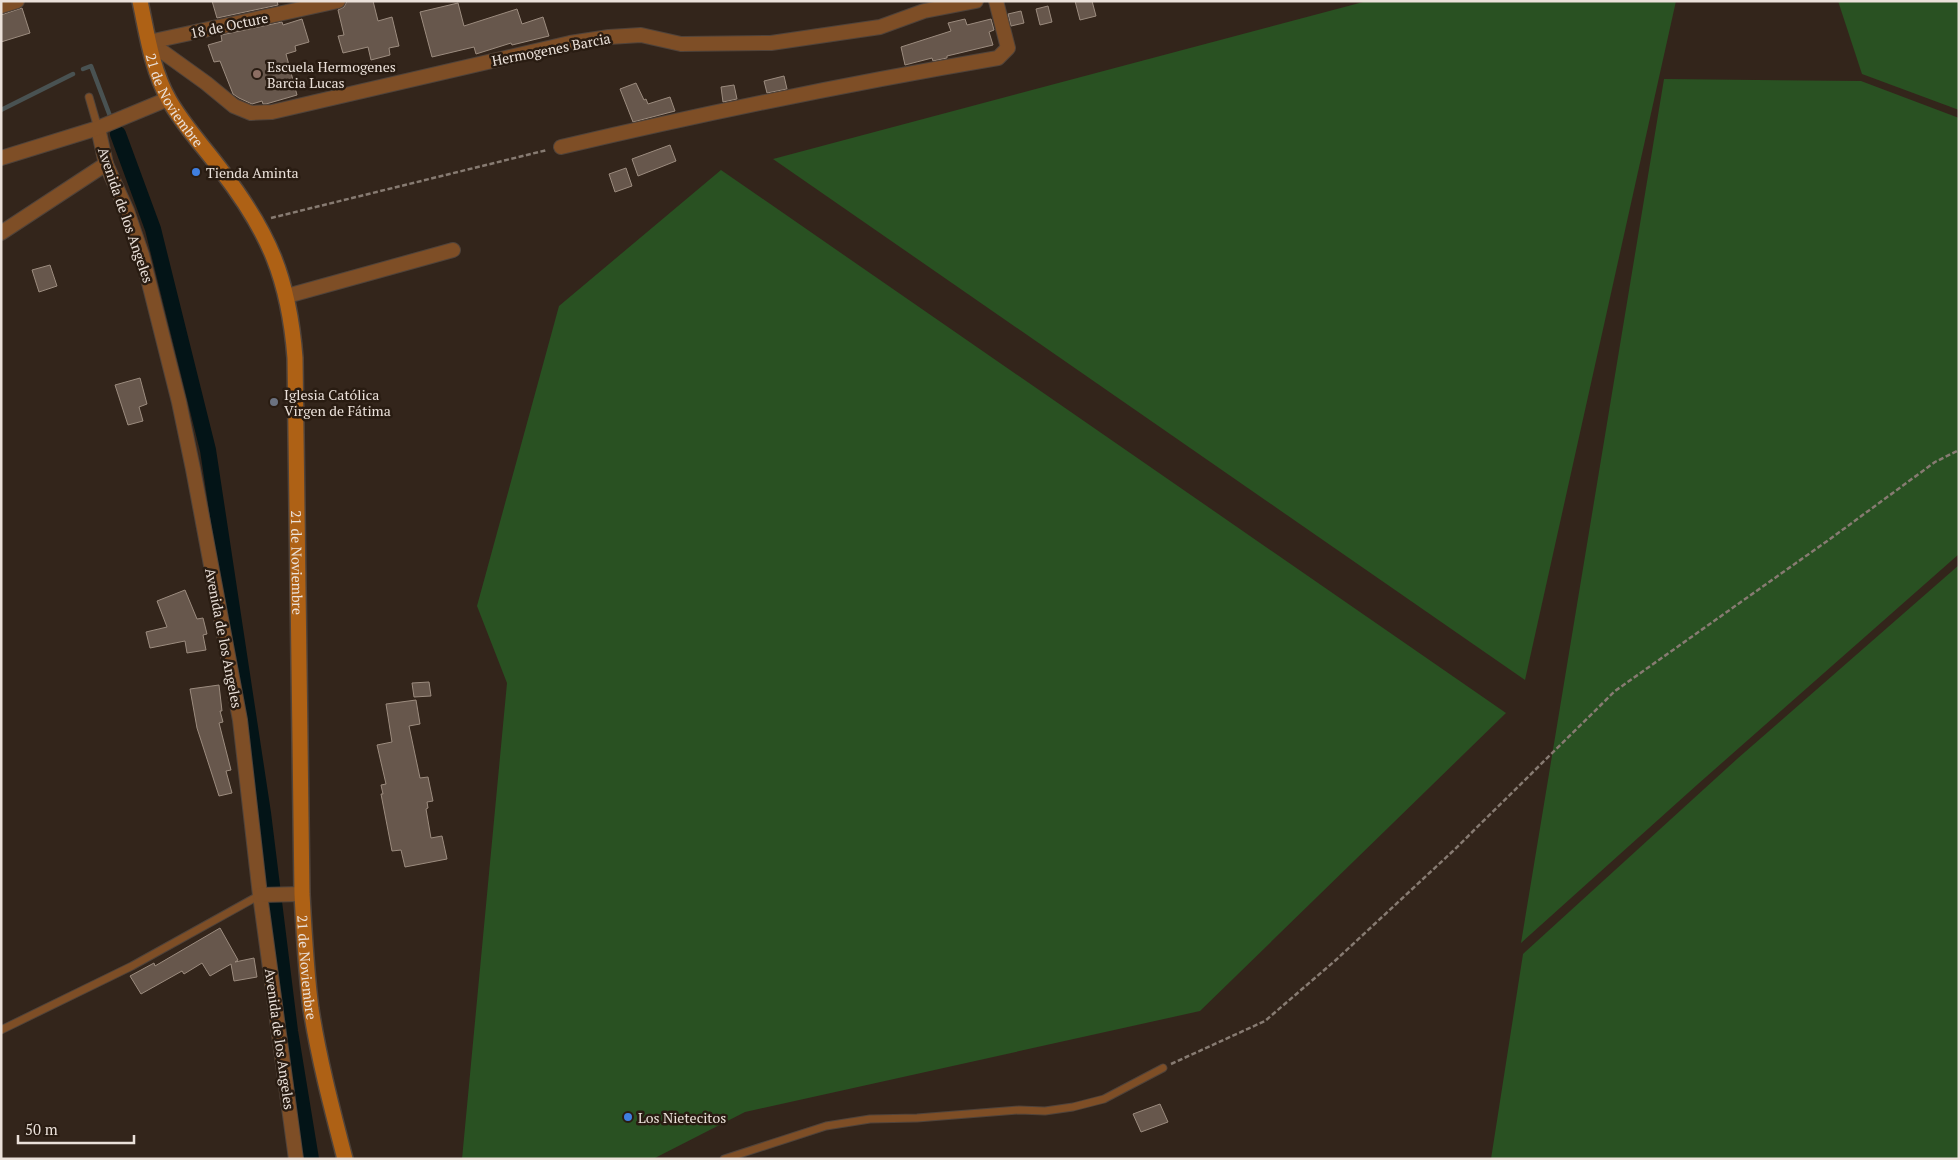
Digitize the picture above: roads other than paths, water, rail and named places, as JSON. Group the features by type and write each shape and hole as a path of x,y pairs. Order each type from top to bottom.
{"street":[{"path":"1,6 17,1"},
{"name":"21 de Noviembre","path":"140,1 156,72 168,99 257,221 270,246 287,296 293,324 302,894 312,1009 321,1060 345,1159"},
{"name":"18 de Octure","path":"149,42 338,1"},
{"name":"Hermogenes Barcia","path":"149,42 206,83 234,106 251,113 272,112 543,49 609,37 641,35 681,44 771,43 880,27 922,6 976,1"},
{"path":"561,147 692,116 874,79 998,58 1008,48 996,1"},
{"path":"1,158 98,128 168,99"},
{"name":"Avenida de los Angeles","path":"98,128 106,164 127,211 142,255 179,402 240,720 265,895 296,1159"},
{"path":"1,233 106,164"},
{"path":"287,296 453,250"},
{"path":"265,895 302,894"}],"lane":[{"path":"89,97 98,128"},
{"path":"1,1030 132,966 265,895"},
{"path":"724,1159 826,1126 870,1119 917,1118 1001,1111 1045,1111 1073,1107 1104,1099 1163,1068"}],"waterway":[{"path":"83,69 91,66 110,116"},
{"path":"1,110 73,74"},
{"path":"118,134 153,229 208,450 263,813 290,1031 311,1159"}],"place":[{"name":"Escuela Hermogenes Barcia Lucas","path":"257,74"},
{"name":"Tienda Aminta","path":"196,172"},
{"name":"Iglesia Católica Virgen de Fátima","path":"274,402"},
{"name":"Los Nietecitos","path":"628,1117"}]}
